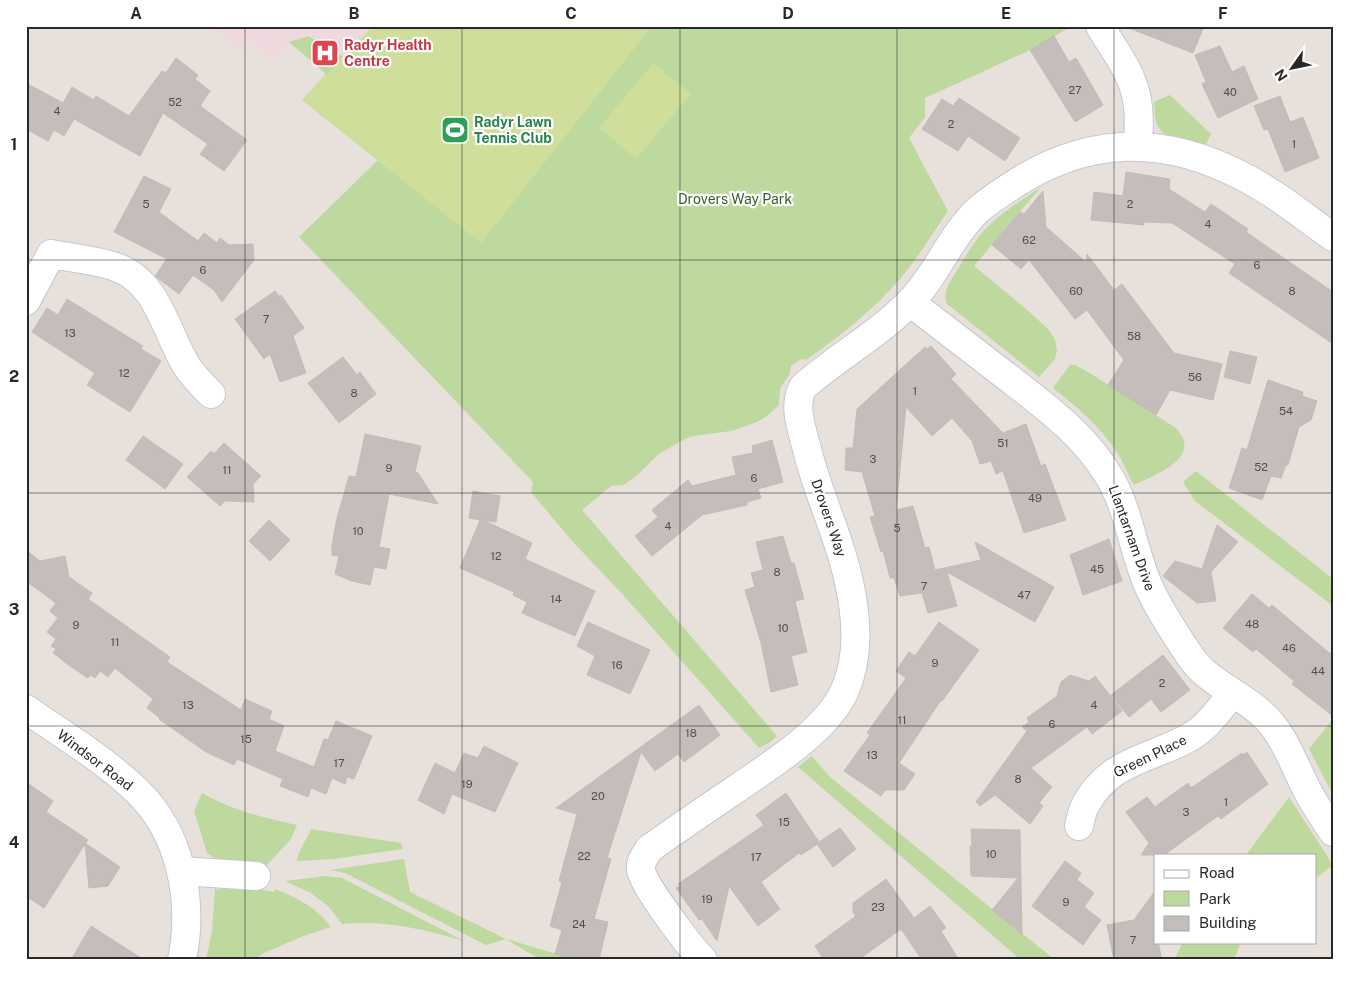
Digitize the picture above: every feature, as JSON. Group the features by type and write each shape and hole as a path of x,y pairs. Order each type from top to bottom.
{"street":[{"path":"1100,26 1130,77 1135,90 1138,107 1138,146 1164,148 1192,154 1236,173 1272,194 1333,237"},
{"name":"Drovers Way","path":"703,960 646,884 641,872 641,861 649,848 792,749 832,711 844,691 853,667 856,632 854,611 842,550 810,458 800,417 798,396 803,387 865,341 910,302 924,286 960,231 979,209 997,195 1052,162 1093,150 1138,146"},
{"path":"26,301 51,254 117,267 137,280 151,294 186,364 196,379 211,394"},
{"name":"Llantarnam Drive","path":"910,302 1042,404 1080,437 1095,455 1111,480 1121,502 1134,547 1148,585 1163,614 1193,661 1209,676 1261,712 1273,726 1290,751 1307,791 1333,832"},
{"name":"Green Place","path":"1079,826 1085,805 1104,779 1118,768 1190,737 1209,722 1233,693"},
{"name":"Windsor Road","path":"26,709 108,767 137,791 158,817 174,848 181,871 186,903 186,934 182,960"},
{"path":"181,871 256,876"}],"shaded area":[{"name":"Radyr Health Centre","path":"210,26 373,26 327,74 289,42 275,60 248,40 240,50"}],"green space":[{"name":"Radyr Lawn Tennis Club","path":"373,26 652,26 481,243 302,100"},
{"name":"Drovers Way Park","path":"609,26 1072,26 1030,50 925,98 925,117 909,138 948,211 899,280 878,302 819,351 806,360 801,359 791,366 790,373 780,389 779,405 757,422 731,431 693,436 685,439 659,454 635,477 623,485 611,486 582,510 777,736 759,748 624,596 573,542 531,492 533,482 299,237 378,160 302,100 326,74 289,42 308,36 359,66"},
{"path":"653,63 691,94 636,159 599,128"},
{"path":"1170,95 1211,134 1205,146 1177,140 1159,128 1155,120 1154,102"},
{"path":"1041,187 974,266 1025,308 1047,328 1055,339 1057,351 1055,359 1039,377 947,304 946,290 983,231 1007,210"},
{"path":"1070,365 1075,365 1088,372 1176,428 1183,438 1184,447 1182,454 1168,468 1134,485 1120,458 1104,435 1080,410 1053,388"},
{"path":"1196,471 1333,579 1333,606 1195,501 1183,482"},
{"path":"1333,719 1333,795 1309,749"},
{"path":"812,756 830,777 1055,960 1021,960 798,767"},
{"path":"202,793 236,809 297,825 291,839 267,865 257,867 223,864 207,853 194,811"},
{"path":"1289,797 1333,865 1316,878 1316,854 1247,854"},
{"path":"311,829 401,843 403,849 334,859 297,861"},
{"path":"404,859 410,892 506,939 486,945 345,873 330,870"},
{"path":"326,876 342,878 464,941 404,926 374,923 342,924 329,907 311,893 285,881"},
{"path":"234,885 274,892 275,889 283,892 313,909 331,927 306,935 266,952 253,960 206,960 212,931 215,888 218,890 224,886"},
{"path":"506,939 577,960 541,960"},
{"path":"1182,944 1240,944 1234,960 1174,960"}],"building":[{"path":"1129,26 1204,26 1193,53 1129,28"},
{"path":"1054,36 1069,62 1076,58 1103,105 1075,122 1030,50"},
{"path":"1220,46 1232,72 1244,66 1258,99 1218,118 1202,84 1206,82 1195,55"},
{"path":"176,58 198,75 195,79 210,91 200,106 247,140 224,171 200,154 208,144 163,113 140,156 74,119 64,136 54,130 48,141 26,129 26,83 63,103 72,87 94,100 96,96 129,116 162,71 166,73"},
{"path":"1280,96 1290,122 1303,117 1319,158 1285,172 1268,129 1264,130 1254,106"},
{"path":"959,98 1020,138 1005,161 968,136 958,151 922,129 942,99 953,106"},
{"path":"1126,172 1170,179 1169,189 1205,212 1211,204 1248,229 1246,232 1333,292 1333,344 1229,273 1235,264 1172,223 1144,222 1144,225 1091,220 1094,192 1123,196"},
{"path":"144,176 171,189 159,212 198,241 204,233 217,243 220,238 229,245 253,244 254,260 222,302 214,290 193,275 179,294 155,276 167,259 114,232"},
{"path":"1043,191 1046,227 1086,262 1087,254 1114,290 1122,284 1174,353 1222,364 1213,400 1170,390 1156,415 1108,385 1124,360 1087,310 1075,319 1029,260 1021,269 992,245 1020,212 1024,214"},
{"path":"275,291 279,296 281,295 304,328 293,336 306,373 280,382 270,354 264,359 235,319"},
{"path":"67,299 143,346 141,349 161,361 130,412 87,385 95,373 32,332 47,308 58,315"},
{"path":"931,346 956,374 951,379 1003,433 1026,424 1041,466 1045,464 1066,520 1024,533 1003,471 996,474 991,461 980,464 972,441 952,418 932,436 906,407 896,510 913,506 925,548 929,547 935,570 981,560 975,542 1054,587 1035,622 947,572 957,606 928,613 922,593 900,596 894,578 890,578 883,551 881,552 870,517 875,516 862,472 845,470 846,448 853,448 857,409 925,347 927,349"},
{"path":"1230,351 1257,357 1250,384 1224,377"},
{"path":"343,357 357,375 360,372 376,394 339,423 308,383"},
{"path":"1268,380 1303,392 1302,396 1317,401 1311,420 1299,427 1288,465 1286,465 1281,478 1271,476 1262,500 1229,488 1242,448 1247,450"},
{"path":"365,434 421,446 415,472 418,473 438,504 389,494 379,547 390,549 386,569 374,567 370,585 352,581 335,574 339,556 332,555 337,518 349,476 356,477"},
{"path":"143,436 183,464 165,489 126,460"},
{"path":"772,440 783,482 758,489 761,498 747,502 747,505 702,515 652,556 635,536 658,517 652,510 688,480 692,486 736,475 732,457 753,453 752,446"},
{"path":"224,443 261,476 253,484 254,502 225,501 220,506 187,477 211,451 214,454"},
{"path":"473,491 500,496 496,522 483,520 532,543 525,559 595,591 575,636 522,613 527,602 513,595 514,592 460,568 480,520 469,518"},
{"path":"269,520 290,540 270,561 249,541"},
{"path":"1217,525 1238,542 1211,572 1216,601 1197,603 1163,576 1175,561 1202,569"},
{"path":"783,536 791,563 794,563 804,599 795,601 807,652 791,656 798,685 771,692 761,643 745,590 755,587 751,573 763,570 756,542"},
{"path":"1109,539 1122,581 1083,595 1070,555"},
{"path":"26,550 40,561 65,556 69,577 92,593 88,599 170,657 167,662 241,710 245,699 272,711 269,719 284,726 275,751 314,767 324,739 328,740 336,721 372,736 354,779 347,777 345,784 332,778 326,794 311,788 308,797 280,786 283,779 237,759 234,765 206,752 159,719 147,708 153,699 115,668 108,677 100,671 95,678 91,675 88,678 70,666 53,653 56,649 51,646 56,639 47,632 58,618 50,611 56,603 26,581"},
{"path":"1252,594 1269,608 1272,605 1333,656 1333,716 1292,684 1294,681 1256,649 1253,652 1223,628"},
{"path":"588,622 650,650 630,694 587,675 595,656 577,646"},
{"path":"939,622 979,650 941,700 899,763 915,774 904,790 885,790 881,796 844,771 870,735 867,733 906,678 896,671 909,652 915,656"},
{"path":"1163,655 1190,690 1161,712 1151,699 1129,717 1111,695"},
{"path":"1070,675 1089,681 1095,676 1122,711 1092,734 1087,727 1031,768 1052,787 1039,803 1043,806 1030,824 995,795 980,806 976,802 1027,731 1022,727 1029,722 1027,718 1057,696 1061,682"},
{"path":"699,705 720,735 684,762 678,754 655,771 641,752 607,858 611,859 594,919 608,922 599,960 577,960 555,954 562,930 550,926 562,882 559,881 577,814 556,808"},
{"path":"484,746 518,763 495,812 452,794 444,814 418,800 435,763 455,773 464,753 478,758"},
{"path":"1247,752 1268,784 1221,819 1218,816 1165,854 1141,855 1149,843 1126,812 1147,797 1155,807 1188,783 1191,788 1242,753 1243,755"},
{"path":"26,782 53,801 46,812 88,840 85,843 120,867 108,886 89,888 85,844 44,908 26,896"},
{"path":"786,793 819,842 840,828 856,849 833,867 817,844 801,855 799,853 761,882 780,909 758,926 729,886 717,941 702,919 699,920 676,888 680,886 678,884 764,825 756,815"},
{"path":"971,829 1020,830 1022,934 992,910 1018,878 971,876"},
{"path":"1065,861 1081,873 1077,880 1094,893 1084,907 1101,920 1083,945 1032,906"},
{"path":"886,879 914,918 930,906 946,928 941,931 959,960 922,960 901,929 858,960 824,960 815,946 856,916 853,912 853,903"},
{"path":"1154,892 1154,944 1158,944 1162,960 1114,960 1107,925 1134,920"},
{"path":"91,926 144,960 71,960"}],"place":[{"name":"Radyr Health Centre","path":"325,53"},
{"name":"Radyr Lawn Tennis Club","path":"455,130"}]}
